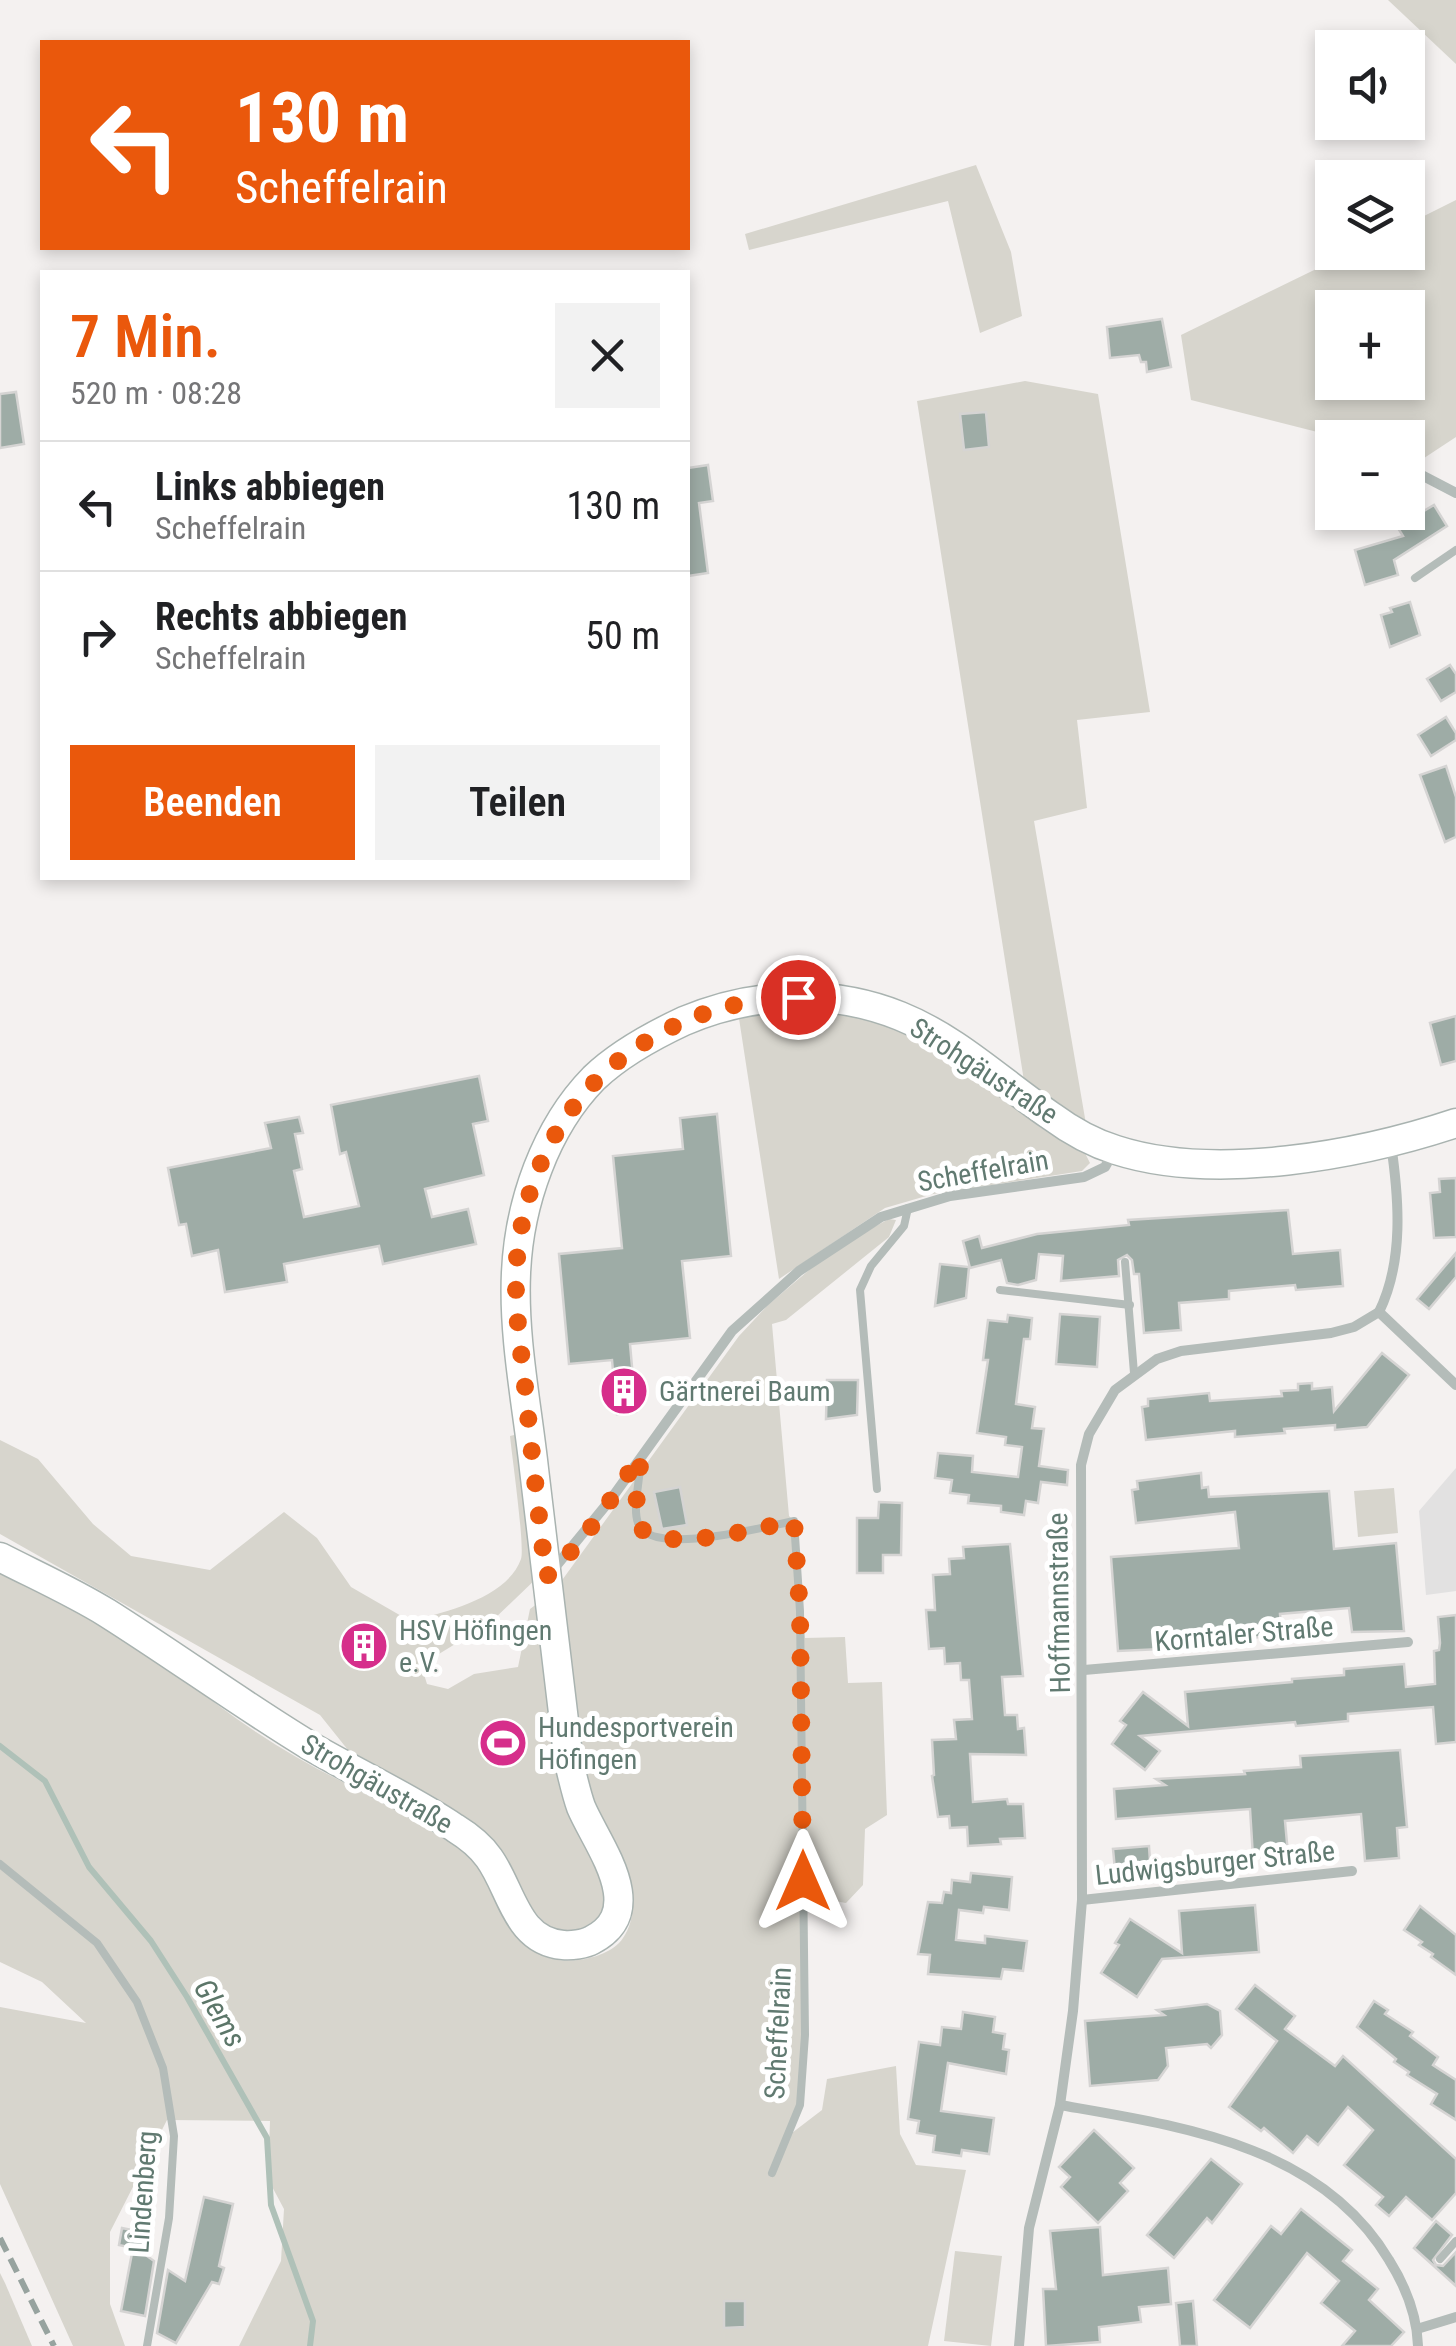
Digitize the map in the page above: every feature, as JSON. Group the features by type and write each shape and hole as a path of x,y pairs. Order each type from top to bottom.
{"main road":[{"name":"Strohgäustraße","path":"0,1557 104,1611 310,1746 455,1828 488,1857 534,1936 567,1946 592,1941 616,1914 619,1898 614,1870 580,1805 568,1764 518,1325 516,1276 520,1226 532,1184 564,1119 594,1078 636,1047 674,1026 736,1002 798,997 854,1002 900,1016 981,1063 1050,1116 1114,1150 1191,1162 1246,1163 1330,1154 1456,1123"}],"street":[{"path":"1425,477 1456,493"},
{"path":"1391,1142 1396,1179 1395,1268 1379,1312 1456,1384"},
{"name":"Scheffelrain","path":"546,1577 562,1563 612,1500 722,1344 765,1299 836,1243 882,1217 950,1196 1084,1177 1105,1167 1114,1150"},
{"name":"Hoffmannstraße","path":"1019,2346 1029,2228 1060,2105 1074,2011 1082,1900 1084,1670 1079,1516 1081,1466 1088,1434 1114,1390 1157,1359 1180,1352 1331,1333 1354,1327 1379,1312"},
{"name":"Korntaler Straße","path":"1084,1670 1408,1642"},
{"name":"Ludwigsburger Straße","path":"1082,1900 1352,1871"},
{"path":"1060,2105 1180,2126 1254,2148 1303,2176 1344,2204 1377,2239 1403,2282 1418,2346"},
{"path":"1417,2329 1455,2318"}],"lane":[{"path":"1414,578 1456,550"},
{"name":"Scheffelrain","path":"878,1488 860,1290 871,1266 904,1226 908,1208"},
{"path":"1125,1262 1134,1372"},
{"path":"1000,1290 1130,1305"},
{"name":"Scheffelrain","path":"640,1456 637,1522 654,1537 689,1540 794,1521 800,1611 805,2035 800,2105 772,2174"},
{"name":"Lindenberg","path":"0,1864 97,1944 138,2002 163,2068 174,2136 168,2218 147,2346"},
{"path":"1440,2259 1456,2241"}],"shaded area":[{"path":"1388,0 1456,0 1456,64 1425,35 1425,30 1420,30"},
{"path":"976,165 1011,252 1022,316 980,333 948,201 749,250 745,234"},
{"path":"1456,200 1456,437 1425,457 1425,420 1315,420 1315,431 1191,400 1181,335 1315,270 1425,270 1425,216"},
{"path":"1025,381 1098,394 1150,712 1077,720 1087,808 1034,821 1086,1124 1024,1081 917,401"},
{"path":"767,1006 872,1017 960,1059 1041,1125 1085,1153 1090,1163 1082,1171 933,1194 885,1208 779,1279 738,1012"},
{"path":"889,1219 896,1220 889,1237 786,1320 772,1324 789,1516 794,1521 805,1638 845,1637 848,1683 882,1682 887,1815 865,1829 863,1885 846,1903 805,1896 800,2105 788,2136 822,2110 827,2079 896,2066 900,2134 916,2165 966,2170 928,2346 239,2346 281,2261 284,2209 268,2179 270,2121 167,2120 110,2232 110,2304 125,2346 73,2346 0,2184 0,2007 86,2023 42,1982 0,1962 0,1568 102,1620 236,1719 287,1751 350,1786 452,1833 481,1863 509,1918 531,1948 555,1960 599,1955 623,1938 631,1920 632,1900 620,1856 582,1775 560,1583 739,1336 768,1305 835,1248"},
{"path":"522,1433 539,1576 491,1622 421,1665 427,1684 448,1689 474,1674 518,1667 530,1609 542,1600 608,1875 605,1908 597,1922 581,1932 562,1933 548,1926 527,1904 501,1857 364,1770 320,1715 0,1534 0,1440 38,1459 93,1524 131,1556 210,1570 284,1512 317,1538 351,1587 410,1621 473,1601 503,1584 514,1572 522,1551 510,1436"},
{"path":"1456,1468 1456,1591 1426,1595 1419,1511"},
{"path":"1394,1488 1398,1533 1358,1537 1354,1491"},
{"path":"955,2251 1002,2256 991,2346 944,2341"},
{"path":"0,2273 5,2283 32,2346 0,2346"}],"building":[{"path":"1162,319 1171,367 1147,372 1146,362 1141,362 1139,355 1110,358 1107,327"},
{"path":"16,392 24,444 0,448 0,394"},
{"path":"986,412 989,447 964,450 960,414"},
{"path":"708,465 713,501 699,503 708,573 690,576 690,468"},
{"path":"1434,505 1447,526 1394,560 1398,575 1365,585 1355,550 1403,536 1399,530 1425,530 1425,510"},
{"path":"1410,602 1420,635 1390,647 1381,615"},
{"path":"1450,665 1456,674 1456,692 1441,701 1427,679"},
{"path":"1446,717 1456,740 1431,756 1418,735"},
{"path":"1446,766 1456,797 1456,837 1445,842 1420,775"},
{"path":"1456,1016 1456,1061 1441,1065 1430,1023"},
{"path":"479,1076 488,1121 473,1124 484,1175 425,1189 432,1217 468,1209 476,1244 383,1264 379,1246 284,1264 287,1282 225,1292 218,1250 192,1256 186,1224 179,1225 168,1168 271,1148 265,1123 299,1117 303,1133 295,1134 302,1169 294,1171 304,1217 359,1206 346,1152 340,1154 331,1105"},
{"path":"717,1114 731,1256 682,1261 690,1338 630,1344 636,1412 617,1414 612,1360 569,1364 559,1254 622,1248 613,1156 683,1149 680,1118"},
{"path":"1456,1178 1456,1237 1434,1238 1430,1193 1440,1192 1439,1179"},
{"path":"1288,1210 1293,1254 1340,1250 1343,1286 1296,1290 1295,1285 1229,1291 1229,1299 1179,1303 1181,1330 1144,1333 1139,1274 1134,1274 1127,1255 1118,1260 1119,1276 1061,1281 1063,1256 1039,1254 1036,1280 1018,1285 1007,1283 1001,1260 970,1268 963,1241 979,1236 982,1248 1037,1234 1129,1225 1128,1220"},
{"path":"1456,1253 1456,1277 1429,1309 1417,1299"},
{"path":"940,1264 969,1267 966,1298 935,1306"},
{"path":"1060,1314 1100,1317 1097,1367 1056,1364"},
{"path":"1008,1315 1032,1318 1030,1339 1024,1339 1016,1404 1035,1407 1032,1428 1044,1429 1039,1466 1068,1470 1067,1485 1041,1482 1038,1503 1026,1501 1024,1515 1001,1512 1001,1506 968,1503 969,1495 950,1493 952,1480 935,1478 938,1453 973,1456 972,1472 1018,1477 1022,1447 1005,1445 1006,1437 977,1433 988,1360 983,1360 988,1320 1007,1322"},
{"path":"1382,1353 1409,1375 1367,1427 1335,1430 1335,1425 1235,1437 1235,1431 1146,1440 1142,1407 1148,1406 1148,1399 1209,1393 1210,1401 1282,1396 1281,1391 1298,1390 1298,1384 1312,1383 1312,1389 1332,1387 1334,1411"},
{"path":"827,1380 858,1380 857,1415 826,1419"},
{"path":"1201,1473 1202,1488 1208,1487 1209,1497 1329,1491 1334,1549 1396,1543 1404,1631 1352,1632 1349,1608 1280,1614 1282,1635 1228,1640 1229,1646 1118,1651 1111,1557 1239,1548 1235,1512 1136,1523 1132,1490 1138,1489 1137,1481"},
{"path":"680,1487 687,1525 662,1529 654,1492"},
{"path":"879,1502 902,1503 901,1555 883,1555 883,1573 857,1573 857,1518 878,1518"},
{"path":"1010,1544 1023,1676 1002,1677 1005,1715 1017,1715 1018,1729 1024,1728 1026,1755 970,1754 973,1802 1007,1799 1008,1804 1023,1804 1025,1838 968,1846 967,1827 950,1828 949,1816 938,1817 932,1740 956,1739 954,1720 972,1719 969,1680 961,1680 960,1663 945,1664 944,1648 929,1649 926,1610 935,1610 933,1575 950,1574 949,1559 964,1558 963,1547"},
{"path":"1456,1615 1456,1742 1436,1744 1433,1707 1348,1714 1348,1721 1140,1736 1160,1751 1145,1770 1112,1744 1126,1725 1120,1721 1143,1692 1188,1726 1185,1692 1292,1682 1344,1675 1344,1669 1404,1664 1406,1687 1435,1684 1434,1651 1439,1650 1440,1643 1438,1617"},
{"name":"HSV Höfingen e.V.","path":"349,1631 384,1641 378,1661 344,1651"},
{"path":"1400,1750 1407,1827 1397,1828 1399,1858 1365,1861 1361,1814 1285,1821 1288,1854 1253,1857 1250,1809 1116,1819 1114,1789 1165,1785 1156,1779 1301,1767 1300,1756"},
{"path":"1149,1846 1151,1877 1116,1880 1113,1849"},
{"path":"971,1873 1012,1877 1009,1910 959,1910 956,1940 985,1943 985,1936 1027,1941 1023,1971 1003,1969 1001,1979 928,1974 930,1955 918,1954 928,1902 942,1903 944,1892 951,1893 952,1880 970,1882"},
{"path":"1255,1905 1259,1952 1162,1959 1137,1997 1101,1973 1130,1919 1182,1953 1179,1911"},
{"path":"1420,1906 1456,1935 1456,1975 1404,1930"},
{"path":"1255,1985 1295,2016 1285,2029 1335,2066 1343,2056 1456,2159 1456,2193 1432,2220 1406,2197 1389,2216 1376,2205 1383,2197 1344,2165 1373,2130 1348,2107 1318,2145 1307,2136 1293,2153 1264,2128 1261,2131 1229,2107 1277,2041 1236,2009"},
{"path":"1374,2001 1438,2057 1433,2065 1456,2080 1456,2120 1431,2104 1437,2094 1407,2075 1409,2072 1394,2062 1396,2059 1357,2027"},
{"path":"1207,2004 1220,2011 1222,2035 1211,2048 1207,2044 1166,2048 1168,2066 1158,2080 1090,2086 1085,2021 1164,2015 1157,2010"},
{"path":"963,2012 995,2017 993,2032 1005,2034 1003,2049 1009,2050 1006,2074 948,2063 941,2111 994,2118 989,2154 962,2150 961,2156 933,2152 935,2136 917,2133 919,2121 908,2119 919,2042 940,2045 942,2027 961,2029"},
{"path":"1094,2130 1134,2168 1120,2183 1128,2191 1098,2223 1061,2187 1070,2177 1059,2167"},
{"path":"1211,2159 1242,2184 1212,2223 1207,2218 1174,2258 1147,2235"},
{"path":"204,2197 233,2204 219,2266 224,2268 219,2284 212,2282 176,2343 157,2333 168,2270 185,2281"},
{"path":"1301,2209 1352,2250 1343,2261 1378,2289 1369,2300 1404,2332 1391,2346 1342,2346 1355,2331 1321,2303 1339,2281 1307,2253 1250,2328 1214,2300 1271,2226 1281,2234"},
{"path":"1436,2221 1452,2235 1433,2260 1443,2266 1456,2252 1456,2286 1414,2248"},
{"path":"1100,2227 1103,2275 1168,2268 1171,2304 1139,2307 1141,2322 1099,2327 1100,2342 1046,2346 1043,2289 1056,2289 1050,2231"},
{"path":"122,2228 151,2234 147,2256 154,2261 145,2316 121,2311 133,2248 119,2245"},
{"path":"724,2301 745,2301 745,2327 724,2328"},
{"path":"1193,2301 1197,2346 1180,2346 1176,2303"}],"waterway":[{"name":"Glems","path":"0,1746 45,1781 89,1867 151,1941 267,2138 271,2205 313,2321 310,2346"}],"railway":[{"path":"0,2238 54,2346"}],"place":[{"name":"Gärtnerei Baum","path":"624,1391"},
{"name":"HSV Höfingen e.V.","path":"364,1646"},
{"name":"Hundesportverein Höfingen","path":"503,1743"}],"route":[{"path":"798,997 758,998 704,1013 636,1047 594,1078 564,1119 532,1184 520,1226 516,1276 546,1577 562,1563 612,1500 640,1456 637,1522 654,1537 689,1540 794,1521 800,1611 803,1881"}]}
